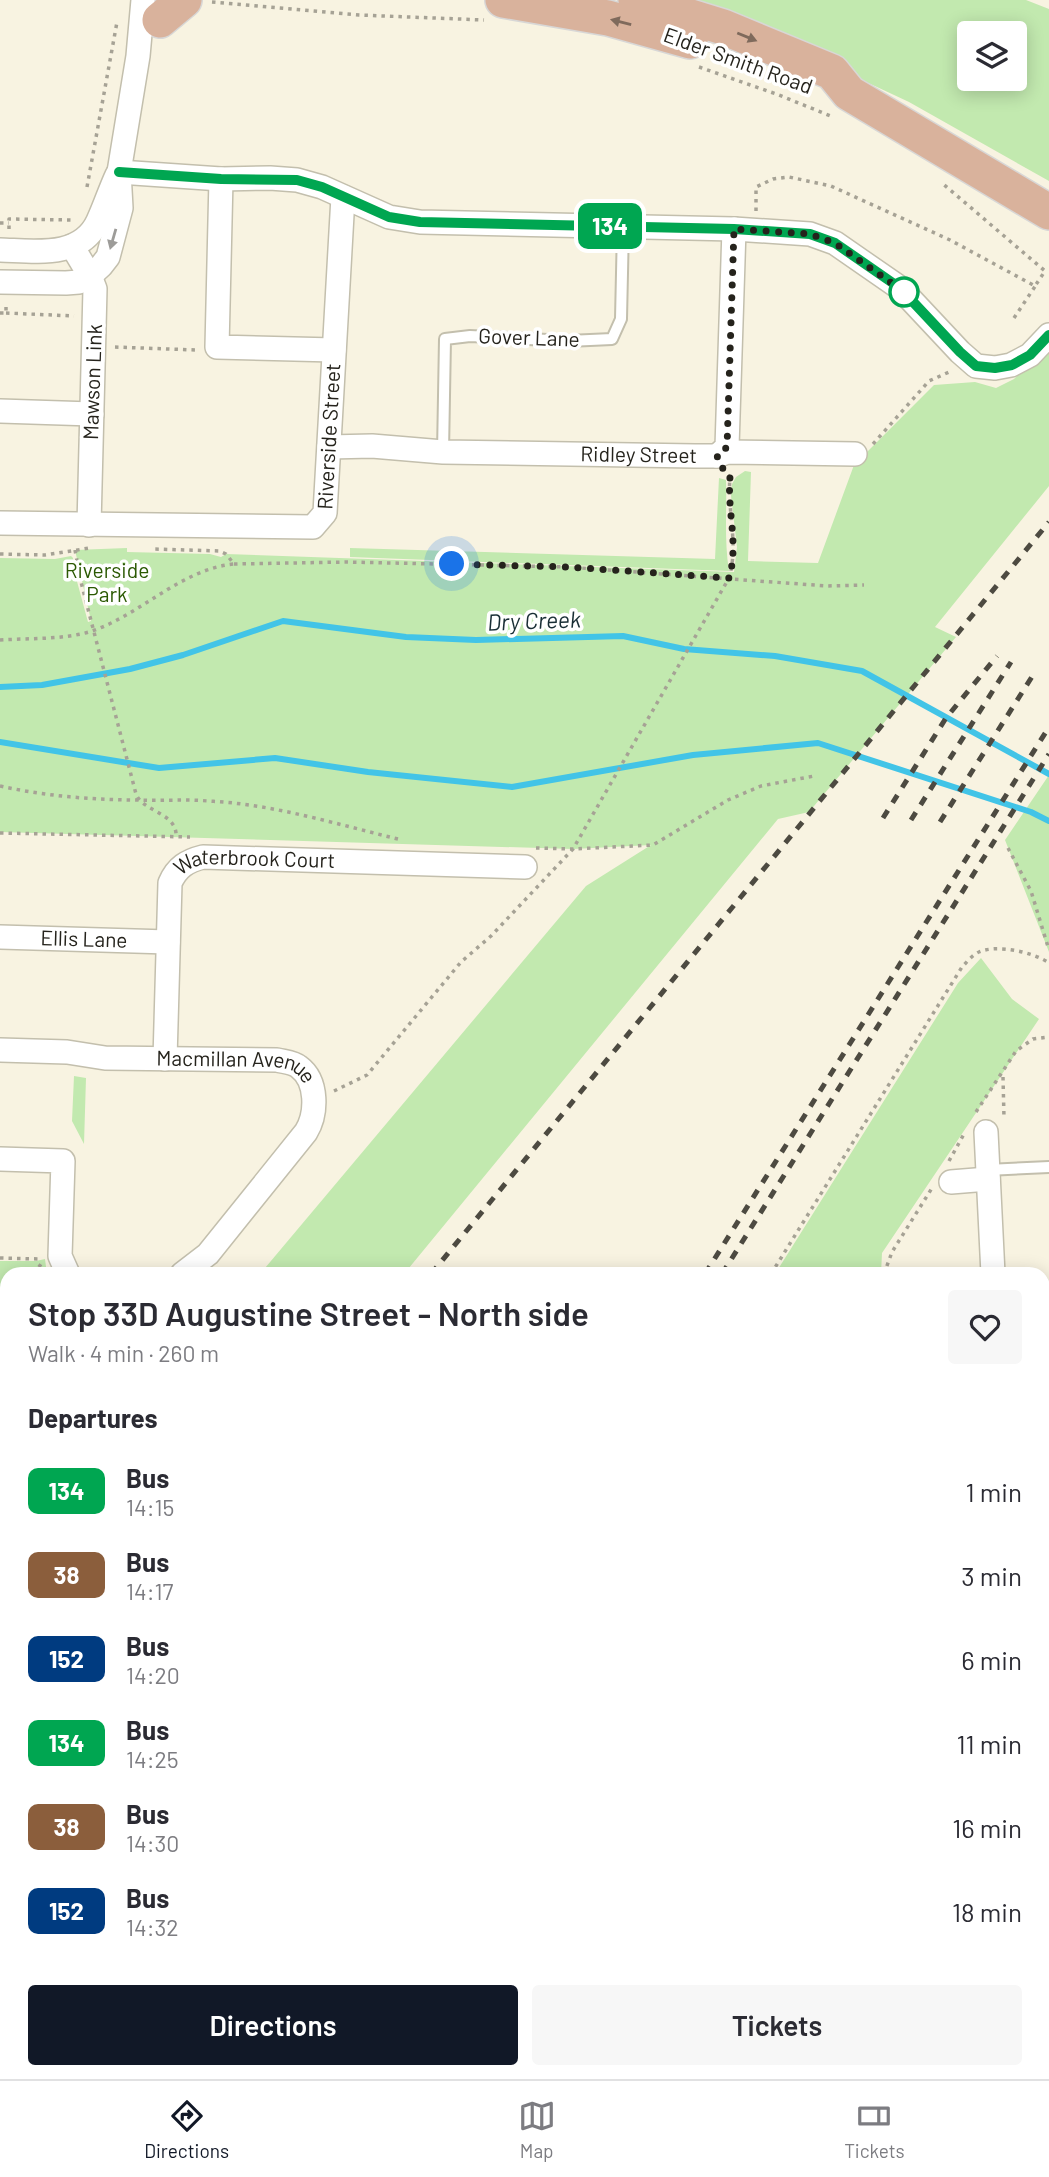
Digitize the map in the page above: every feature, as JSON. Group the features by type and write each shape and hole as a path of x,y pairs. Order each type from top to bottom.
{"main road":[{"name":"Elder Smith Road","path":"636,0 723,27 832,72 843,106"},
{"name":"Elder Smith Road","path":"496,10 608,19 704,45 817,91 1049,212"}],"street":[{"path":"3,290 79,282 90,276 108,257 121,208 119,172 138,56 172,4"},
{"path":"119,172 221,179 297,180 322,187 389,217 420,222 810,234 835,243 900,288 976,366 995,368 1012,365 1030,355 1049,335"},
{"path":"4,241 53,251 72,246 86,238 98,222 119,172"},
{"path":"221,179 217,347 334,350"},
{"name":"Riverside Street","path":"0,523 313,527 325,513 343,197"},
{"name":"Ridley Street","path":"328,447 372,446 443,452 717,456 727,447 745,230"},
{"name":"Mawson Link","path":"72,246 95,289 89,525"},
{"path":"0,411 92,414"},
{"path":"717,456 727,452 855,454"},
{"name":"Waterbrook Court","path":"165,1059 170,883 183,865 203,858 529,858"},
{"name":"Ellis Lane","path":"0,936 169,942"},
{"name":"Macmillan Avenue","path":"0,1050 67,1052 105,1058 277,1060 301,1068 310,1081 313,1100 313,1116 306,1132 208,1254 191,1267"},
{"path":"976,1125 988,1175 993,1267"},
{"path":"0,1159 63,1161 60,1256 65,1267"},
{"path":"942,1183 988,1175"}],"lane":[{"name":"Gover Lane","path":"443,452 445,339 470,336 568,341 612,339 621,319 623,227"},
{"path":"988,1175 1049,1167"}],"path":[{"path":"172,4 359,15 496,10"},
{"path":"85,195 119,13"},
{"path":"696,67 779,95 843,106"},
{"path":"745,230 756,187 774,179 789,177 831,186 873,204 950,240 1035,286"},
{"path":"938,179 1045,271"},
{"path":"4,241 9,219 80,221"},
{"path":"0,223 9,223"},
{"path":"1014,318 1049,265"},
{"path":"3,290 6,313"},
{"path":"0,313 77,316"},
{"path":"106,347 205,350 217,347"},
{"path":"855,454 876,442 929,381 949,373"},
{"path":"313,1100 367,1075 461,962 491,936 573,849 729,578 734,551 728,497 730,477 725,473 717,456"},
{"path":"0,554 45,555 94,548"},
{"path":"153,549 219,551 226,554 234,564"},
{"path":"75,550 93,631 138,800 170,821 177,830 177,837"},
{"path":"0,640 54,637 93,631 196,574 219,565 234,564 347,562 568,567 827,586 864,585"},
{"path":"529,858 573,849 653,845 728,800 761,786 814,776"},
{"path":"0,786 65,795 236,804 304,816 403,840"},
{"path":"1008,848 1031,891 1049,950"},
{"path":"775,1267 962,967 977,952 994,948 1040,956 1049,963"},
{"path":"887,1267 892,1252 925,1199 942,1183 1016,1051 1033,1039 1049,1037"},
{"path":"925,1199 942,1183"},
{"path":"0,1258 45,1259 39,1267"}],"green space":[{"path":"671,0 1026,0 1049,9 1049,181 909,102 753,29"},
{"name":"Riverside Park","path":"1049,344 1049,486 935,627 956,637 809,812 778,819 410,1267 266,1267 586,886 651,845 573,849 0,832 0,558 55,559 71,556 88,622 91,621 75,550 127,548 127,552 210,554 221,557 226,554 734,572 737,547 732,484 736,477 745,471 751,472 748,561 818,563 854,465 934,385 975,382 996,388 1014,379"},
{"path":"719,478 726,480 729,571 350,557 350,548 715,559"},
{"path":"1049,775 1049,952 1005,840"},
{"path":"981,958 1012,999 1039,1019 882,1253 881,1267 779,1267 958,983"},
{"path":"74,1076 86,1078 84,1144 72,1121"},
{"path":"45,1259 46,1267 0,1267 0,1261"}],"waterway":[{"name":"Dry Creek","path":"0,687 42,685 130,669 183,655 283,621 406,637 476,640 623,636 684,649 775,656 862,671 1049,774"},
{"name":"Dry Creek","path":"0,742 159,768 275,758 368,772 512,787 693,755 818,743 1031,812 1049,821"}],"railway":[{"path":"437,1267 1049,522"},
{"path":"883,818 946,718 997,656"},
{"path":"911,820 1011,662"},
{"path":"940,822 1035,672"},
{"path":"709,1267 1049,727"},
{"path":"726,1267 1049,754"}],"bus line":[{"name":"134","path":"119,172 221,179 297,180 322,187 389,217 420,222 734,229 810,234 835,243 900,288 976,366 995,368 1012,365 1030,355 1049,335"}],"route":[{"path":"452,564 568,567 729,578 734,551 728,497 730,477 725,473 717,456 727,447 734,229 810,234 835,243 904,292"}]}
